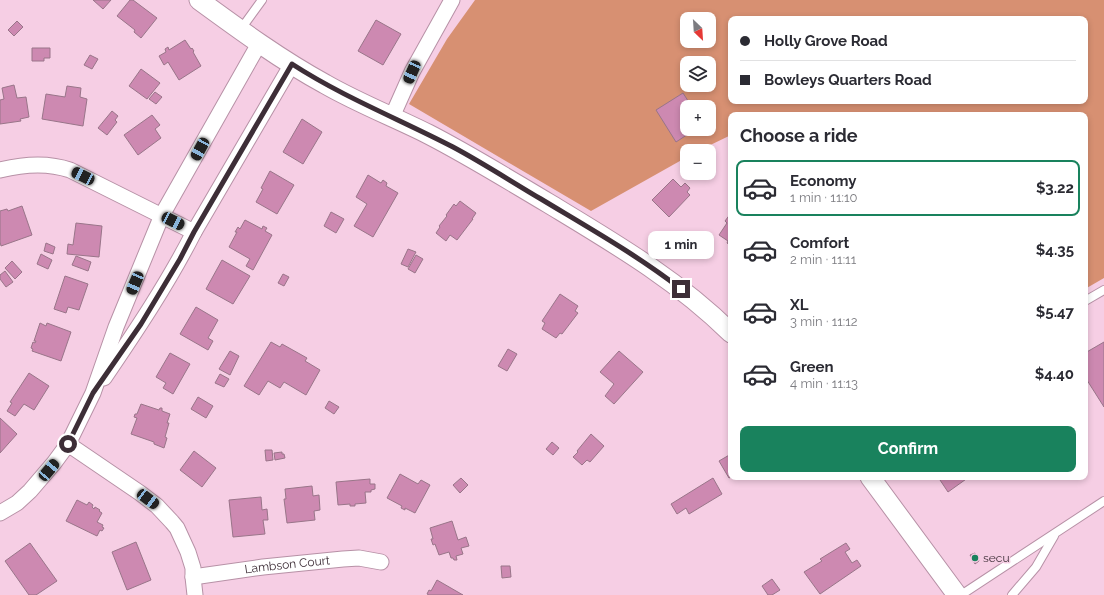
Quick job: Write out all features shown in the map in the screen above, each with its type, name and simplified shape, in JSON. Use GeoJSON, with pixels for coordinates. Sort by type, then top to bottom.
{"type":"FeatureCollection","features":[{"type":"Feature","properties":{"kind":"street"},"geometry":{"type":"LineString","coordinates":[[199,0],[292,64],[338,92],[458,149],[616,244],[662,274],[714,316],[728,330]]}},
{"type":"Feature","properties":{"kind":"street"},"geometry":{"type":"LineString","coordinates":[[392,118],[412,72],[452,0]]}},
{"type":"Feature","properties":{"kind":"street"},"geometry":{"type":"LineString","coordinates":[[0,513],[17,503],[30,491],[68,444],[93,393],[116,328],[162,215],[260,42]]}},
{"type":"Feature","properties":{"kind":"street"},"geometry":{"type":"LineString","coordinates":[[93,393],[141,324],[292,64]]}},
{"type":"Feature","properties":{"kind":"street"},"geometry":{"type":"LineString","coordinates":[[0,170],[29,165],[51,165],[61,167],[70,170],[194,232]]}},
{"type":"Feature","properties":{"kind":"street"},"geometry":{"type":"LineString","coordinates":[[68,444],[140,493],[164,513],[177,528],[193,568],[192,577],[195,595]]}},
{"type":"Feature","properties":{"kind":"street"},"geometry":{"type":"LineString","coordinates":[[872,480],[957,595]]}},
{"type":"Feature","properties":{"kind":"street","name":"Lambson Court"},"geometry":{"type":"LineString","coordinates":[[192,577],[263,567],[343,559],[359,558],[381,562]]}},
{"type":"Feature","properties":{"kind":"lane"},"geometry":{"type":"LineString","coordinates":[[241,29],[262,0]]}},
{"type":"Feature","properties":{"kind":"lane"},"geometry":{"type":"LineString","coordinates":[[1088,299],[1104,290]]}},
{"type":"Feature","properties":{"kind":"lane"},"geometry":{"type":"LineString","coordinates":[[961,595],[1104,501]]}},
{"type":"Feature","properties":{"kind":"lane"},"geometry":{"type":"LineString","coordinates":[[1012,595],[1036,567],[1056,533]]}},
{"type":"Feature","properties":{"kind":"shaded area"},"geometry":{"type":"Polygon","coordinates":[[[475,0],[1104,0],[1104,278],[1088,287],[1088,112],[728,112],[728,136],[712,144],[680,144],[680,161],[591,211],[409,104],[447,39],[475,0]]]}},
{"type":"Feature","properties":{"kind":"building"},"geometry":{"type":"Polygon","coordinates":[[[93,0],[111,0],[103,9],[93,0]]]}},
{"type":"Feature","properties":{"kind":"building"},"geometry":{"type":"Polygon","coordinates":[[[130,0],[133,0],[157,18],[141,38],[134,32],[135,30],[117,16],[130,0]]]}},
{"type":"Feature","properties":{"kind":"building"},"geometry":{"type":"Polygon","coordinates":[[[376,20],[401,34],[383,65],[358,51],[376,20]]]}},
{"type":"Feature","properties":{"kind":"building"},"geometry":{"type":"Polygon","coordinates":[[[17,21],[23,27],[14,36],[8,30],[17,21]]]}},
{"type":"Feature","properties":{"kind":"building"},"geometry":{"type":"Polygon","coordinates":[[[185,40],[194,51],[193,52],[201,66],[179,80],[168,62],[164,65],[159,56],[166,52],[165,49],[168,47],[169,50],[185,40]]]}},
{"type":"Feature","properties":{"kind":"building"},"geometry":{"type":"Polygon","coordinates":[[[32,48],[50,48],[50,58],[44,58],[44,61],[32,61],[32,48]]]}},
{"type":"Feature","properties":{"kind":"building"},"geometry":{"type":"Polygon","coordinates":[[[90,55],[98,59],[92,69],[84,65],[90,55]]]}},
{"type":"Feature","properties":{"kind":"building"},"geometry":{"type":"Polygon","coordinates":[[[141,69],[160,83],[147,99],[129,86],[141,69]]]}},
{"type":"Feature","properties":{"kind":"building"},"geometry":{"type":"Polygon","coordinates":[[[14,85],[17,98],[26,97],[29,117],[20,119],[21,121],[0,124],[0,100],[4,99],[2,88],[14,85]]]}},
{"type":"Feature","properties":{"kind":"building"},"geometry":{"type":"Polygon","coordinates":[[[67,86],[81,88],[80,97],[87,99],[83,126],[42,119],[46,94],[65,97],[67,86]]]}},
{"type":"Feature","properties":{"kind":"building"},"geometry":{"type":"Polygon","coordinates":[[[155,92],[162,97],[156,104],[149,99],[155,92]]]}},
{"type":"Feature","properties":{"kind":"building"},"geometry":{"type":"Polygon","coordinates":[[[683,93],[688,100],[680,100],[680,136],[685,136],[676,142],[656,110],[683,93]]]}},
{"type":"Feature","properties":{"kind":"building"},"geometry":{"type":"Polygon","coordinates":[[[112,111],[118,116],[115,120],[117,122],[107,135],[98,128],[112,111]]]}},
{"type":"Feature","properties":{"kind":"building"},"geometry":{"type":"Polygon","coordinates":[[[152,115],[160,125],[155,129],[161,138],[138,155],[124,135],[152,115]]]}},
{"type":"Feature","properties":{"kind":"building"},"geometry":{"type":"Polygon","coordinates":[[[302,119],[322,132],[303,164],[283,152],[302,119]]]}},
{"type":"Feature","properties":{"kind":"building"},"geometry":{"type":"Polygon","coordinates":[[[270,171],[294,185],[277,214],[256,202],[263,189],[261,188],[270,171]]]}},
{"type":"Feature","properties":{"kind":"building"},"geometry":{"type":"Polygon","coordinates":[[[368,175],[381,183],[383,180],[387,183],[386,186],[398,193],[373,237],[354,226],[367,204],[356,197],[368,175]]]}},
{"type":"Feature","properties":{"kind":"building"},"geometry":{"type":"Polygon","coordinates":[[[673,179],[681,187],[685,183],[690,188],[687,192],[690,195],[669,217],[652,200],[673,179]]]}},
{"type":"Feature","properties":{"kind":"building"},"geometry":{"type":"Polygon","coordinates":[[[460,201],[476,213],[457,240],[450,235],[446,241],[436,233],[454,204],[456,206],[460,201]]]}},
{"type":"Feature","properties":{"kind":"building"},"geometry":{"type":"Polygon","coordinates":[[[22,206],[32,235],[1,246],[0,211],[7,209],[8,211],[22,206]]]}},
{"type":"Feature","properties":{"kind":"building"},"geometry":{"type":"Polygon","coordinates":[[[331,212],[344,219],[336,233],[324,226],[331,212]]]}},
{"type":"Feature","properties":{"kind":"building"},"geometry":{"type":"Polygon","coordinates":[[[728,217],[728,241],[719,235],[727,223],[725,221],[728,217]]]}},
{"type":"Feature","properties":{"kind":"building"},"geometry":{"type":"Polygon","coordinates":[[[245,220],[262,229],[263,226],[267,228],[265,231],[272,235],[253,270],[246,266],[250,259],[229,247],[237,232],[235,232],[238,227],[240,229],[245,220]]]}},
{"type":"Feature","properties":{"kind":"building"},"geometry":{"type":"Polygon","coordinates":[[[76,223],[102,226],[99,257],[67,254],[68,244],[73,245],[76,223]]]}},
{"type":"Feature","properties":{"kind":"building"},"geometry":{"type":"Polygon","coordinates":[[[46,243],[55,247],[53,254],[44,251],[46,243]]]}},
{"type":"Feature","properties":{"kind":"building"},"geometry":{"type":"Polygon","coordinates":[[[408,249],[416,252],[408,267],[401,264],[408,249]]]}},
{"type":"Feature","properties":{"kind":"building"},"geometry":{"type":"Polygon","coordinates":[[[41,254],[52,260],[48,269],[37,264],[41,254]]]}},
{"type":"Feature","properties":{"kind":"building"},"geometry":{"type":"Polygon","coordinates":[[[416,255],[423,259],[415,273],[408,269],[416,255]]]}},
{"type":"Feature","properties":{"kind":"building"},"geometry":{"type":"Polygon","coordinates":[[[76,256],[91,262],[88,271],[72,265],[76,256]]]}},
{"type":"Feature","properties":{"kind":"building"},"geometry":{"type":"Polygon","coordinates":[[[222,260],[250,276],[233,304],[206,289],[222,260]]]}},
{"type":"Feature","properties":{"kind":"building"},"geometry":{"type":"Polygon","coordinates":[[[12,261],[22,272],[15,279],[5,268],[12,261]]]}},
{"type":"Feature","properties":{"kind":"building"},"geometry":{"type":"Polygon","coordinates":[[[5,271],[13,282],[6,287],[0,279],[0,275],[5,271]]]}},
{"type":"Feature","properties":{"kind":"building"},"geometry":{"type":"Polygon","coordinates":[[[283,274],[289,277],[284,286],[278,283],[283,274]]]}},
{"type":"Feature","properties":{"kind":"building"},"geometry":{"type":"Polygon","coordinates":[[[65,276],[88,284],[79,310],[68,307],[66,313],[54,309],[65,276]]]}},
{"type":"Feature","properties":{"kind":"building"},"geometry":{"type":"Polygon","coordinates":[[[560,294],[578,306],[575,311],[578,313],[562,334],[560,333],[556,338],[542,329],[545,323],[542,321],[560,294]]]}},
{"type":"Feature","properties":{"kind":"building"},"geometry":{"type":"Polygon","coordinates":[[[196,307],[218,320],[208,338],[213,341],[208,350],[180,334],[196,307]]]}},
{"type":"Feature","properties":{"kind":"building"},"geometry":{"type":"Polygon","coordinates":[[[40,323],[46,326],[47,323],[71,332],[61,361],[32,351],[33,349],[31,348],[33,342],[35,343],[36,341],[34,341],[40,323]]]}},
{"type":"Feature","properties":{"kind":"building"},"geometry":{"type":"Polygon","coordinates":[[[271,342],[280,347],[282,344],[307,358],[305,361],[320,370],[306,395],[284,382],[280,388],[268,381],[259,395],[244,386],[271,342]]]}},
{"type":"Feature","properties":{"kind":"building"},"geometry":{"type":"Polygon","coordinates":[[[1104,342],[1104,407],[1088,382],[1088,351],[1104,342]]]}},
{"type":"Feature","properties":{"kind":"building"},"geometry":{"type":"Polygon","coordinates":[[[508,349],[517,354],[507,371],[498,366],[508,349]]]}},
{"type":"Feature","properties":{"kind":"building"},"geometry":{"type":"Polygon","coordinates":[[[230,351],[239,356],[230,375],[219,369],[230,351]]]}},
{"type":"Feature","properties":{"kind":"building"},"geometry":{"type":"Polygon","coordinates":[[[619,351],[643,372],[614,404],[605,396],[614,384],[600,372],[619,351]]]}},
{"type":"Feature","properties":{"kind":"building"},"geometry":{"type":"Polygon","coordinates":[[[170,353],[190,364],[173,394],[163,388],[166,383],[156,377],[170,353]]]}},
{"type":"Feature","properties":{"kind":"building"},"geometry":{"type":"Polygon","coordinates":[[[29,373],[49,386],[34,410],[24,404],[15,416],[7,411],[12,403],[10,402],[29,373]]]}},
{"type":"Feature","properties":{"kind":"building"},"geometry":{"type":"Polygon","coordinates":[[[220,374],[229,379],[224,387],[215,383],[220,374]]]}},
{"type":"Feature","properties":{"kind":"building"},"geometry":{"type":"Polygon","coordinates":[[[198,397],[213,406],[206,418],[191,409],[198,397]]]}},
{"type":"Feature","properties":{"kind":"building"},"geometry":{"type":"Polygon","coordinates":[[[329,401],[339,407],[334,414],[325,408],[329,401]]]}},
{"type":"Feature","properties":{"kind":"building"},"geometry":{"type":"Polygon","coordinates":[[[141,404],[159,410],[162,408],[162,411],[170,414],[167,423],[169,423],[164,448],[154,444],[154,442],[131,434],[137,418],[134,417],[135,414],[137,414],[141,404]]]}},
{"type":"Feature","properties":{"kind":"building"},"geometry":{"type":"Polygon","coordinates":[[[0,418],[17,434],[0,453],[0,418]]]}},
{"type":"Feature","properties":{"kind":"building"},"geometry":{"type":"Polygon","coordinates":[[[591,434],[604,446],[590,462],[587,460],[582,465],[573,457],[591,434]]]}},
{"type":"Feature","properties":{"kind":"building"},"geometry":{"type":"Polygon","coordinates":[[[552,442],[559,448],[553,455],[546,449],[552,442]]]}},
{"type":"Feature","properties":{"kind":"building"},"geometry":{"type":"Polygon","coordinates":[[[265,450],[272,450],[273,460],[266,461],[265,450]]]}},
{"type":"Feature","properties":{"kind":"building"},"geometry":{"type":"Polygon","coordinates":[[[194,451],[216,468],[202,487],[180,470],[194,451]]]}},
{"type":"Feature","properties":{"kind":"building"},"geometry":{"type":"Polygon","coordinates":[[[282,452],[285,458],[275,460],[274,453],[282,452]]]}},
{"type":"Feature","properties":{"kind":"building"},"geometry":{"type":"Polygon","coordinates":[[[728,456],[728,476],[719,461],[728,456]]]}},
{"type":"Feature","properties":{"kind":"building"},"geometry":{"type":"Polygon","coordinates":[[[400,474],[418,484],[421,480],[430,485],[415,513],[405,508],[405,510],[401,508],[402,506],[387,498],[400,474]]]}},
{"type":"Feature","properties":{"kind":"building"},"geometry":{"type":"Polygon","coordinates":[[[461,478],[468,485],[460,493],[453,485],[461,478]]]}},
{"type":"Feature","properties":{"kind":"building"},"geometry":{"type":"Polygon","coordinates":[[[713,478],[722,494],[689,514],[686,508],[677,514],[671,504],[713,478]]]}},
{"type":"Feature","properties":{"kind":"building"},"geometry":{"type":"Polygon","coordinates":[[[370,479],[370,484],[375,484],[375,489],[371,490],[371,492],[365,492],[366,503],[355,504],[355,506],[350,506],[350,504],[338,505],[336,482],[370,479]]]}},
{"type":"Feature","properties":{"kind":"building"},"geometry":{"type":"Polygon","coordinates":[[[940,480],[965,480],[948,492],[940,480]]]}},
{"type":"Feature","properties":{"kind":"building"},"geometry":{"type":"Polygon","coordinates":[[[312,486],[313,496],[319,495],[320,510],[314,511],[315,520],[287,523],[284,499],[286,499],[285,489],[312,486]]]}},
{"type":"Feature","properties":{"kind":"building"},"geometry":{"type":"Polygon","coordinates":[[[261,497],[262,510],[267,509],[268,520],[263,520],[265,534],[233,537],[229,500],[261,497]]]}},
{"type":"Feature","properties":{"kind":"building"},"geometry":{"type":"Polygon","coordinates":[[[77,500],[87,505],[89,502],[93,505],[92,507],[94,509],[95,507],[102,513],[97,522],[103,525],[102,527],[104,528],[102,531],[100,530],[97,536],[66,521],[77,500]]]}},
{"type":"Feature","properties":{"kind":"building"},"geometry":{"type":"Polygon","coordinates":[[[452,521],[458,540],[466,537],[469,546],[461,548],[463,554],[456,556],[457,560],[451,558],[449,552],[439,555],[435,544],[433,545],[431,539],[433,539],[430,528],[452,521]]]}},
{"type":"Feature","properties":{"kind":"building"},"geometry":{"type":"Polygon","coordinates":[[[136,542],[151,580],[127,590],[112,552],[136,542]]]}},
{"type":"Feature","properties":{"kind":"building"},"geometry":{"type":"Polygon","coordinates":[[[30,543],[57,581],[36,595],[29,595],[5,561],[30,543]]]}},
{"type":"Feature","properties":{"kind":"building"},"geometry":{"type":"Polygon","coordinates":[[[846,543],[850,549],[845,552],[852,563],[857,560],[861,566],[820,594],[804,572],[822,561],[820,559],[846,543]]]}},
{"type":"Feature","properties":{"kind":"building","name":"secu"},"geometry":{"type":"Polygon","coordinates":[[[975,553],[979,561],[975,564],[970,555],[975,553]]]}},
{"type":"Feature","properties":{"kind":"building"},"geometry":{"type":"Polygon","coordinates":[[[501,566],[510,566],[511,577],[502,578],[501,566]]]}},
{"type":"Feature","properties":{"kind":"building"},"geometry":{"type":"Polygon","coordinates":[[[772,579],[780,590],[772,595],[768,595],[762,586],[772,579]]]}},
{"type":"Feature","properties":{"kind":"building"},"geometry":{"type":"Polygon","coordinates":[[[437,580],[463,595],[427,594],[429,590],[431,591],[437,580]]]}},
{"type":"Feature","properties":{"kind":"place","name":"secu"},"geometry":{"type":"Point","coordinates":[975,558]}},
{"type":"Feature","properties":{"kind":"route"},"geometry":{"type":"LineString","coordinates":[[68,444],[93,393],[149,311],[292,64],[325,85],[458,149],[616,244],[662,274],[681,289]]}}]}
